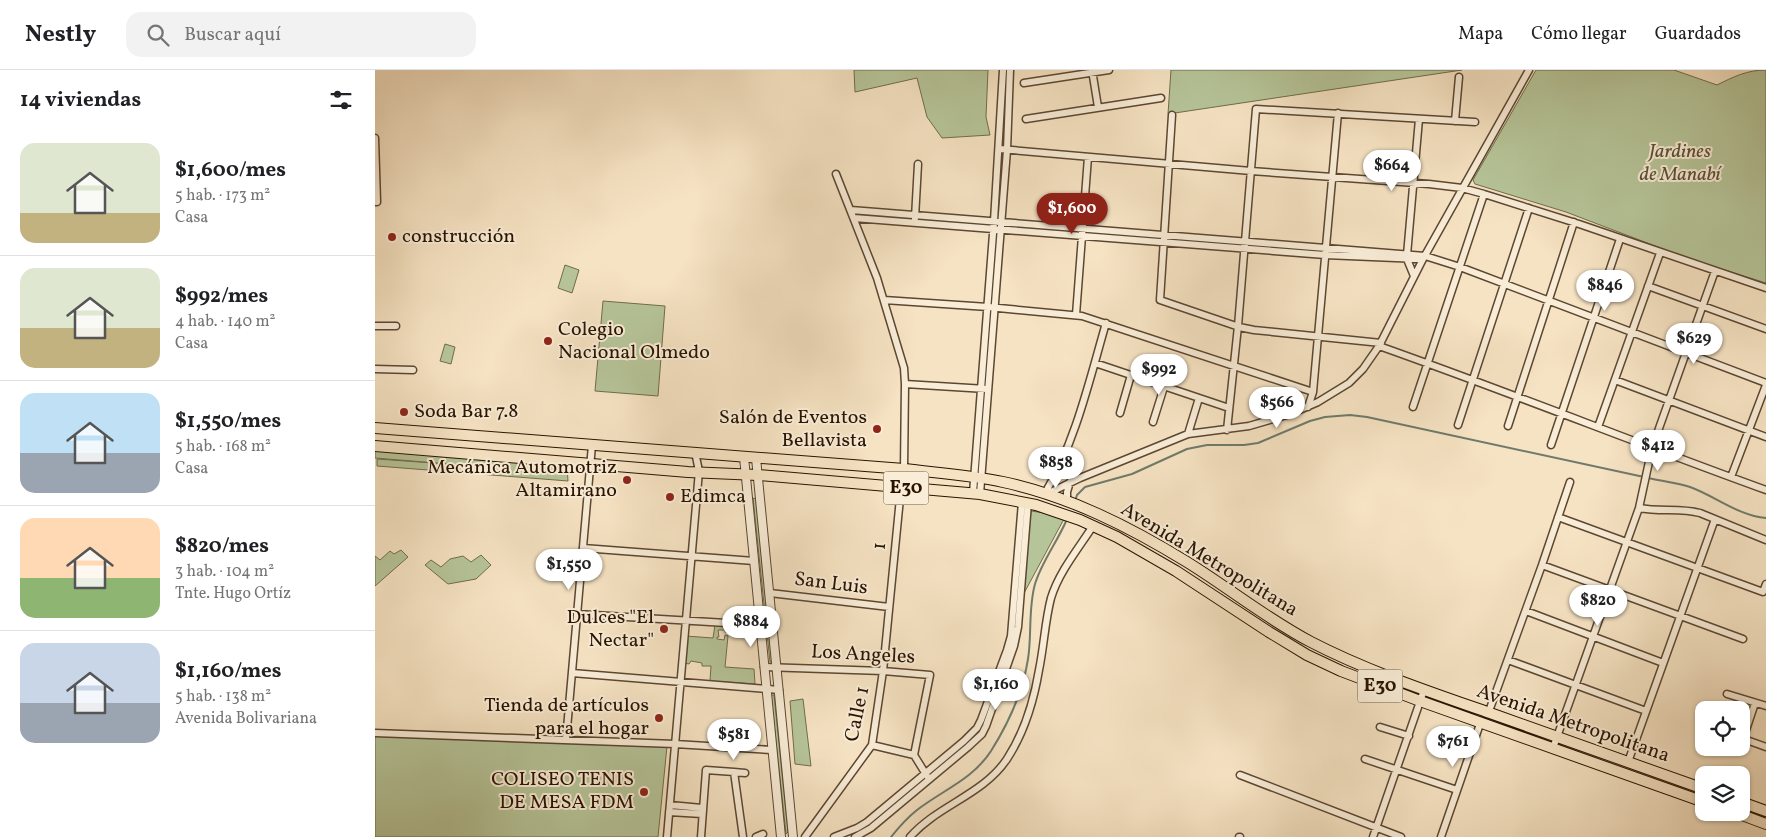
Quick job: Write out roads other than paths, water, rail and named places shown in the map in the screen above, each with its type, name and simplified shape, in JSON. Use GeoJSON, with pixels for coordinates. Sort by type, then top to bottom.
{"type":"FeatureCollection","features":[{"type":"Feature","properties":{"kind":"highway","name":"Avenida Metropolitana"},"geometry":{"type":"LineString","coordinates":[[375,428],[904,469],[979,478],[1046,494],[1085,508],[1164,548],[1269,618],[1312,642],[1424,690],[1695,786]]}},
{"type":"Feature","properties":{"kind":"highway","name":"E30"},"geometry":{"type":"LineString","coordinates":[[375,446],[688,472],[758,475],[977,494],[1025,502],[1080,520],[1117,537],[1175,571],[1307,655],[1420,701],[1695,799]]}},
{"type":"Feature","properties":{"kind":"highway"},"geometry":{"type":"LineString","coordinates":[[1244,615],[1251,605]]}},
{"type":"Feature","properties":{"kind":"highway"},"geometry":{"type":"LineString","coordinates":[[1750,805],[1766,811]]}},
{"type":"Feature","properties":{"kind":"highway"},"geometry":{"type":"LineString","coordinates":[[1750,818],[1766,824]]}},
{"type":"Feature","properties":{"kind":"street"},"geometry":{"type":"LineString","coordinates":[[977,494],[995,308],[998,224],[1009,70]]}},
{"type":"Feature","properties":{"kind":"street"},"geometry":{"type":"LineString","coordinates":[[1024,83],[1092,71],[1109,70]]}},
{"type":"Feature","properties":{"kind":"street"},"geometry":{"type":"LineString","coordinates":[[1046,494],[1070,482],[1188,434],[1227,430],[1264,422],[1308,406],[1330,396],[1349,383],[1363,369],[1380,344],[1414,276],[1529,70]]}},
{"type":"Feature","properties":{"kind":"street"},"geometry":{"type":"LineString","coordinates":[[1092,71],[1098,107]]}},
{"type":"Feature","properties":{"kind":"street"},"geometry":{"type":"LineString","coordinates":[[1455,121],[1459,77]]}},
{"type":"Feature","properties":{"kind":"street"},"geometry":{"type":"LineString","coordinates":[[1026,119],[1161,98]]}},
{"type":"Feature","properties":{"kind":"street"},"geometry":{"type":"LineString","coordinates":[[1227,430],[1238,326],[1256,109],[1475,122]]}},
{"type":"Feature","properties":{"kind":"street"},"geometry":{"type":"LineString","coordinates":[[1308,406],[1313,392],[1338,114]]}},
{"type":"Feature","properties":{"kind":"street"},"geometry":{"type":"LineString","coordinates":[[1173,115],[1160,300],[1254,330],[1380,344],[1598,427],[1652,451],[1766,490]]}},
{"type":"Feature","properties":{"kind":"street"},"geometry":{"type":"LineString","coordinates":[[1414,276],[1407,257],[1419,119]]}},
{"type":"Feature","properties":{"kind":"street"},"geometry":{"type":"LineString","coordinates":[[375,138],[376,202]]}},
{"type":"Feature","properties":{"kind":"street"},"geometry":{"type":"LineString","coordinates":[[1003,150],[1462,188],[1574,222],[1766,288]]}},
{"type":"Feature","properties":{"kind":"street"},"geometry":{"type":"LineString","coordinates":[[1076,316],[1088,157]]}},
{"type":"Feature","properties":{"kind":"street"},"geometry":{"type":"LineString","coordinates":[[915,219],[918,164]]}},
{"type":"Feature","properties":{"kind":"street"},"geometry":{"type":"LineString","coordinates":[[836,174],[884,300],[904,368],[904,469]]}},
{"type":"Feature","properties":{"kind":"street"},"geometry":{"type":"LineString","coordinates":[[1413,407],[1484,194]]}},
{"type":"Feature","properties":{"kind":"street"},"geometry":{"type":"LineString","coordinates":[[1458,425],[1529,208]]}},
{"type":"Feature","properties":{"kind":"street"},"geometry":{"type":"LineString","coordinates":[[851,210],[915,219]]}},
{"type":"Feature","properties":{"kind":"street"},"geometry":{"type":"LineString","coordinates":[[854,218],[915,219],[998,224],[1245,246],[1437,259],[1766,384],[1731,478]]}},
{"type":"Feature","properties":{"kind":"street"},"geometry":{"type":"LineString","coordinates":[[1508,426],[1574,222]]}},
{"type":"Feature","properties":{"kind":"street"},"geometry":{"type":"LineString","coordinates":[[986,389],[988,307],[998,224]]}},
{"type":"Feature","properties":{"kind":"street"},"geometry":{"type":"LineString","coordinates":[[1551,445],[1620,239]]}},
{"type":"Feature","properties":{"kind":"street"},"geometry":{"type":"LineString","coordinates":[[1598,427],[1660,253]]}},
{"type":"Feature","properties":{"kind":"street"},"geometry":{"type":"LineString","coordinates":[[1553,748],[1628,542],[1645,486],[1652,451],[1715,271]]}},
{"type":"Feature","properties":{"kind":"street"},"geometry":{"type":"LineString","coordinates":[[1648,286],[1766,329]]}},
{"type":"Feature","properties":{"kind":"street"},"geometry":{"type":"LineString","coordinates":[[884,300],[988,307],[1076,316],[1106,323],[1313,392]]}},
{"type":"Feature","properties":{"kind":"street"},"geometry":{"type":"LineString","coordinates":[[1046,494],[1068,446],[1106,323]]}},
{"type":"Feature","properties":{"kind":"street"},"geometry":{"type":"LineString","coordinates":[[375,326],[396,326]]}},
{"type":"Feature","properties":{"kind":"street"},"geometry":{"type":"LineString","coordinates":[[1095,363],[1229,408]]}},
{"type":"Feature","properties":{"kind":"street"},"geometry":{"type":"LineString","coordinates":[[375,370],[413,370]]}},
{"type":"Feature","properties":{"kind":"street"},"geometry":{"type":"LineString","coordinates":[[1120,414],[1131,375]]}},
{"type":"Feature","properties":{"kind":"street"},"geometry":{"type":"LineString","coordinates":[[1615,380],[1766,437]]}},
{"type":"Feature","properties":{"kind":"street"},"geometry":{"type":"LineString","coordinates":[[905,384],[986,389]]}},
{"type":"Feature","properties":{"kind":"street"},"geometry":{"type":"LineString","coordinates":[[1153,422],[1164,386]]}},
{"type":"Feature","properties":{"kind":"street"},"geometry":{"type":"LineString","coordinates":[[1188,434],[1199,398]]}},
{"type":"Feature","properties":{"kind":"street"},"geometry":{"type":"LineString","coordinates":[[566,740],[593,445]]}},
{"type":"Feature","properties":{"kind":"street"},"geometry":{"type":"LineString","coordinates":[[667,837],[699,471],[695,452]]}},
{"type":"Feature","properties":{"kind":"street"},"geometry":{"type":"LineString","coordinates":[[744,457],[781,837]]}},
{"type":"Feature","properties":{"kind":"street"},"geometry":{"type":"LineString","coordinates":[[757,458],[793,837]]}},
{"type":"Feature","properties":{"kind":"street"},"geometry":{"type":"LineString","coordinates":[[1068,502],[1067,492],[1070,482]]}},
{"type":"Feature","properties":{"kind":"street"},"geometry":{"type":"LineString","coordinates":[[1441,837],[1480,722],[1490,713],[1570,482]]}},
{"type":"Feature","properties":{"kind":"street","name":"1"},"geometry":{"type":"LineString","coordinates":[[889,607],[901,488]]}},
{"type":"Feature","properties":{"kind":"street"},"geometry":{"type":"LineString","coordinates":[[855,837],[871,828],[928,777],[977,728],[1005,655],[1013,625],[1025,502]]}},
{"type":"Feature","properties":{"kind":"street"},"geometry":{"type":"LineString","coordinates":[[1639,508],[1657,511],[1688,510],[1766,540]]}},
{"type":"Feature","properties":{"kind":"street"},"geometry":{"type":"LineString","coordinates":[[1558,517],[1763,592],[1766,584]]}},
{"type":"Feature","properties":{"kind":"street"},"geometry":{"type":"LineString","coordinates":[[1628,762],[1715,519]]}},
{"type":"Feature","properties":{"kind":"street"},"geometry":{"type":"LineString","coordinates":[[910,837],[926,822],[985,784],[1011,752],[1023,728],[1034,695],[1052,596],[1062,573],[1093,526]]}},
{"type":"Feature","properties":{"kind":"street"},"geometry":{"type":"LineString","coordinates":[[583,548],[754,561]]}},
{"type":"Feature","properties":{"kind":"street"},"geometry":{"type":"LineString","coordinates":[[1542,565],[1743,639]]}},
{"type":"Feature","properties":{"kind":"street","name":"San Luis"},"geometry":{"type":"LineString","coordinates":[[769,593],[889,607]]}},
{"type":"Feature","properties":{"kind":"street","name":"Calle 1"},"geometry":{"type":"LineString","coordinates":[[805,837],[872,745],[883,671],[889,607]]}},
{"type":"Feature","properties":{"kind":"street"},"geometry":{"type":"LineString","coordinates":[[1526,612],[1663,663]]}},
{"type":"Feature","properties":{"kind":"street"},"geometry":{"type":"LineString","coordinates":[[577,614],[760,625]]}},
{"type":"Feature","properties":{"kind":"street"},"geometry":{"type":"LineString","coordinates":[[1509,660],[1646,710]]}},
{"type":"Feature","properties":{"kind":"street","name":"Los Angeles"},"geometry":{"type":"LineString","coordinates":[[765,667],[883,671],[930,676],[914,755]]}},
{"type":"Feature","properties":{"kind":"street"},"geometry":{"type":"LineString","coordinates":[[572,673],[779,690]]}},
{"type":"Feature","properties":{"kind":"street"},"geometry":{"type":"LineString","coordinates":[[1373,837],[1424,690]]}},
{"type":"Feature","properties":{"kind":"street"},"geometry":{"type":"LineString","coordinates":[[1727,694],[1766,706]]}},
{"type":"Feature","properties":{"kind":"street"},"geometry":{"type":"LineString","coordinates":[[1750,717],[1755,703]]}},
{"type":"Feature","properties":{"kind":"street"},"geometry":{"type":"LineString","coordinates":[[1380,727],[1409,736]]}},
{"type":"Feature","properties":{"kind":"street"},"geometry":{"type":"LineString","coordinates":[[375,733],[675,744],[773,750]]}},
{"type":"Feature","properties":{"kind":"street"},"geometry":{"type":"LineString","coordinates":[[1750,741],[1766,746]]}},
{"type":"Feature","properties":{"kind":"street"},"geometry":{"type":"LineString","coordinates":[[872,745],[914,755],[928,777]]}},
{"type":"Feature","properties":{"kind":"street"},"geometry":{"type":"LineString","coordinates":[[1365,759],[1457,790]]}},
{"type":"Feature","properties":{"kind":"street"},"geometry":{"type":"LineString","coordinates":[[701,837],[706,770],[745,773]]}},
{"type":"Feature","properties":{"kind":"street"},"geometry":{"type":"LineString","coordinates":[[734,772],[743,837]]}},
{"type":"Feature","properties":{"kind":"street"},"geometry":{"type":"LineString","coordinates":[[1240,775],[1401,837]]}},
{"type":"Feature","properties":{"kind":"street"},"geometry":{"type":"LineString","coordinates":[[834,837],[862,825],[928,777]]}},
{"type":"Feature","properties":{"kind":"street"},"geometry":{"type":"LineString","coordinates":[[669,808],[702,811]]}},
{"type":"Feature","properties":{"kind":"waterway"},"geometry":{"type":"LineString","coordinates":[[1075,501],[1077,495],[1085,487],[1132,474],[1187,449],[1207,445],[1258,443],[1310,421],[1325,417],[1350,415],[1367,417],[1644,477]]}},
{"type":"Feature","properties":{"kind":"waterway"},"geometry":{"type":"LineString","coordinates":[[1648,478],[1690,487],[1746,514],[1766,518]]}},
{"type":"Feature","properties":{"kind":"waterway"},"geometry":{"type":"LineString","coordinates":[[891,837],[917,810],[967,777],[984,761],[997,741],[1014,707],[1026,671],[1035,584],[1067,519]]}},
{"type":"Feature","properties":{"kind":"place","name":"construcción"},"geometry":{"type":"Point","coordinates":[392,237]}},
{"type":"Feature","properties":{"kind":"place","name":"Colegio Nacional Olmedo"},"geometry":{"type":"Point","coordinates":[548,341]}},
{"type":"Feature","properties":{"kind":"place","name":"Soda Bar 7.8"},"geometry":{"type":"Point","coordinates":[404,412]}},
{"type":"Feature","properties":{"kind":"place","name":"Salón de Eventos Bellavista"},"geometry":{"type":"Point","coordinates":[877,429]}},
{"type":"Feature","properties":{"kind":"place","name":"Mecánica Automotriz Altamirano"},"geometry":{"type":"Point","coordinates":[627,480]}},
{"type":"Feature","properties":{"kind":"place","name":"Edimca"},"geometry":{"type":"Point","coordinates":[670,497]}},
{"type":"Feature","properties":{"kind":"place","name":"Dulces \"El Nectar\""},"geometry":{"type":"Point","coordinates":[664,629]}},
{"type":"Feature","properties":{"kind":"place","name":"Tienda de artículos para el hogar"},"geometry":{"type":"Point","coordinates":[659,718]}},
{"type":"Feature","properties":{"kind":"place","name":"COLISEO TENIS DE MESA FDM"},"geometry":{"type":"Point","coordinates":[644,792]}},
{"type":"Feature","properties":{"kind":"park label","name":"Jardines de Manabí"},"geometry":{"type":"Point","coordinates":[1680,164]}}]}
